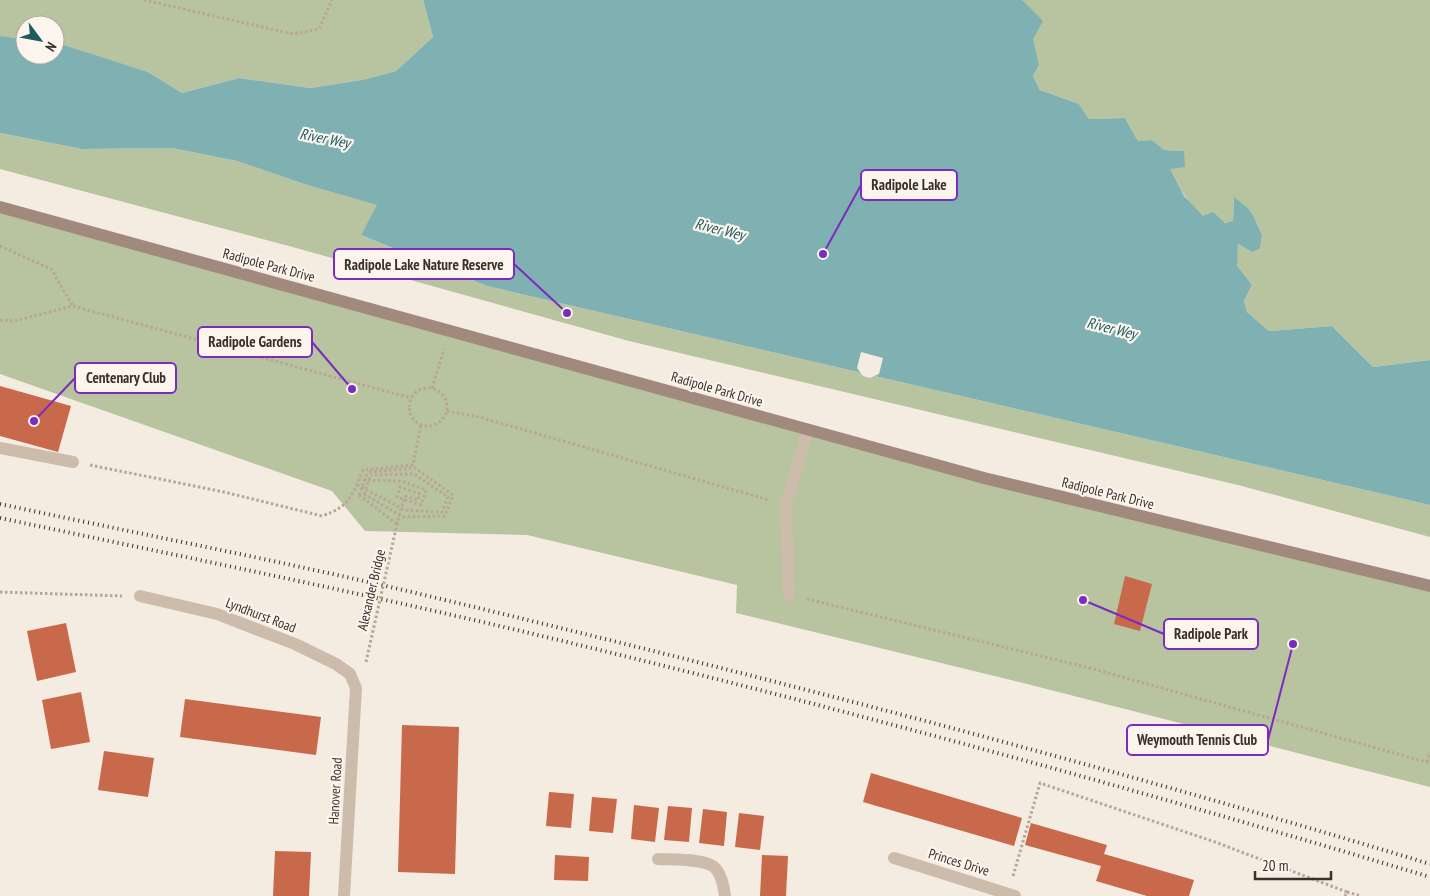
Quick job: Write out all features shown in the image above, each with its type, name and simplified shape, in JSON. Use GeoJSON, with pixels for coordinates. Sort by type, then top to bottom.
{"type":"FeatureCollection","features":[{"type":"Feature","properties":{"kind":"street","name":"Radipole Park Drive"},"geometry":{"type":"LineString","coordinates":[[0,207],[984,478],[1430,586]]}},
{"type":"Feature","properties":{"kind":"street"},"geometry":{"type":"LineString","coordinates":[[789,595],[786,504],[808,430]]}},
{"type":"Feature","properties":{"kind":"street"},"geometry":{"type":"LineString","coordinates":[[0,448],[73,462]]}},
{"type":"Feature","properties":{"kind":"street","name":"Lyndhurst Road"},"geometry":{"type":"LineString","coordinates":[[140,596],[217,614],[295,644],[336,664],[350,674],[356,688]]}},
{"type":"Feature","properties":{"kind":"street","name":"Hanover Road"},"geometry":{"type":"LineString","coordinates":[[344,896],[356,688]]}},
{"type":"Feature","properties":{"kind":"street","name":"Princes Drive"},"geometry":{"type":"LineString","coordinates":[[894,858],[1011,895]]}},
{"type":"Feature","properties":{"kind":"street"},"geometry":{"type":"LineString","coordinates":[[658,859],[705,862],[716,869],[724,886],[725,896]]}},
{"type":"Feature","properties":{"kind":"path"},"geometry":{"type":"LineString","coordinates":[[144,0],[293,34],[319,29],[332,0]]}},
{"type":"Feature","properties":{"kind":"path"},"geometry":{"type":"LineString","coordinates":[[0,246],[51,269],[73,306]]}},
{"type":"Feature","properties":{"kind":"path"},"geometry":{"type":"LineString","coordinates":[[0,320],[14,321],[73,306],[411,398]]}},
{"type":"Feature","properties":{"kind":"path"},"geometry":{"type":"LineString","coordinates":[[432,388],[449,330]]}},
{"type":"Feature","properties":{"kind":"path"},"geometry":{"type":"LineString","coordinates":[[432,388],[438,390],[446,399],[447,411],[440,422],[434,425],[422,425],[411,417],[409,404],[411,398],[420,389],[432,388]]}},
{"type":"Feature","properties":{"kind":"path"},"geometry":{"type":"LineString","coordinates":[[447,411],[480,417],[786,504]]}},
{"type":"Feature","properties":{"kind":"path"},"geometry":{"type":"LineString","coordinates":[[73,462],[224,492],[322,516],[337,511],[350,499],[363,470],[413,465],[422,425]]}},
{"type":"Feature","properties":{"kind":"path"},"geometry":{"type":"LineString","coordinates":[[357,482],[374,494],[405,510],[442,512],[448,497],[414,474],[371,475],[364,494],[403,517],[446,516],[453,495],[415,468],[368,472],[359,495],[397,524]]}},
{"type":"Feature","properties":{"kind":"path","name":"Alexander Bridge"},"geometry":{"type":"LineString","coordinates":[[357,482],[402,480],[426,490],[421,505],[405,500],[397,497],[400,487],[420,494],[418,500],[405,496],[403,505],[397,524],[366,662]]}},
{"type":"Feature","properties":{"kind":"path"},"geometry":{"type":"LineString","coordinates":[[0,592],[140,596]]}},
{"type":"Feature","properties":{"kind":"path"},"geometry":{"type":"LineString","coordinates":[[789,595],[1090,668],[1429,762],[1430,752]]}},
{"type":"Feature","properties":{"kind":"path"},"geometry":{"type":"LineString","coordinates":[[1011,895],[1040,783],[1215,842],[1346,894],[1361,896]]}},
{"type":"Feature","properties":{"kind":"green space"},"geometry":{"type":"Polygon","coordinates":[[[0,0],[423,0],[433,37],[396,71],[362,80],[310,88],[239,78],[182,93],[148,72],[65,47],[65,15],[15,15],[15,38],[0,36],[0,0]]]}},
{"type":"Feature","properties":{"kind":"green space"},"geometry":{"type":"Polygon","coordinates":[[[1022,0],[1430,0],[1430,360],[1373,367],[1332,326],[1269,331],[1247,312],[1244,301],[1252,285],[1236,266],[1238,244],[1252,252],[1260,249],[1262,235],[1248,208],[1234,198],[1233,221],[1221,223],[1202,215],[1186,198],[1169,168],[1184,151],[1164,150],[1152,140],[1138,141],[1125,118],[1089,119],[1079,104],[1040,90],[1033,76],[1039,65],[1022,0]]]}},
{"type":"Feature","properties":{"kind":"green space"},"geometry":{"type":"Polygon","coordinates":[[[0,133],[82,149],[172,148],[237,161],[307,185],[378,205],[361,235],[487,286],[1430,505],[1430,537],[1242,486],[629,341],[289,246],[0,169],[0,133]]]}},
{"type":"Feature","properties":{"kind":"green space"},"geometry":{"type":"Polygon","coordinates":[[[0,207],[778,422],[1430,586],[1430,787],[1027,684],[736,613],[737,585],[527,535],[365,531],[332,491],[0,374],[0,207]]]}},
{"type":"Feature","properties":{"kind":"water","name":"River Wey"},"geometry":{"type":"Polygon","coordinates":[[[423,0],[1022,0],[1043,21],[1033,39],[1039,65],[1033,76],[1040,90],[1079,104],[1089,119],[1125,118],[1138,141],[1152,140],[1164,150],[1184,151],[1185,167],[1170,169],[1184,196],[1203,216],[1213,212],[1225,223],[1233,221],[1234,197],[1248,208],[1262,235],[1260,249],[1252,252],[1238,244],[1237,266],[1252,285],[1244,301],[1247,312],[1269,331],[1332,326],[1373,367],[1430,360],[1430,505],[487,286],[361,235],[377,205],[307,185],[237,161],[172,148],[82,149],[0,133],[0,36],[15,38],[15,65],[65,65],[65,46],[148,72],[182,93],[239,78],[310,88],[362,80],[396,71],[433,37],[423,0]]]}},
{"type":"Feature","properties":{"kind":"pier"},"geometry":{"type":"Polygon","coordinates":[[[861,352],[883,358],[879,374],[870,378],[863,376],[857,368],[861,352]]]}},
{"type":"Feature","properties":{"kind":"building"},"geometry":{"type":"Polygon","coordinates":[[[0,386],[71,406],[58,452],[0,436],[0,386]]]}},
{"type":"Feature","properties":{"kind":"building"},"geometry":{"type":"Polygon","coordinates":[[[1125,576],[1152,584],[1140,631],[1114,624],[1125,576]]]}},
{"type":"Feature","properties":{"kind":"building"},"geometry":{"type":"Polygon","coordinates":[[[66,623],[76,672],[37,681],[27,631],[66,623]]]}},
{"type":"Feature","properties":{"kind":"building"},"geometry":{"type":"Polygon","coordinates":[[[81,692],[90,742],[51,749],[42,700],[81,692]]]}},
{"type":"Feature","properties":{"kind":"building"},"geometry":{"type":"Polygon","coordinates":[[[185,699],[321,717],[316,755],[180,737],[185,699]]]}},
{"type":"Feature","properties":{"kind":"building"},"geometry":{"type":"Polygon","coordinates":[[[402,725],[459,727],[455,874],[398,872],[402,725]]]}},
{"type":"Feature","properties":{"kind":"building"},"geometry":{"type":"Polygon","coordinates":[[[104,751],[154,758],[148,797],[98,790],[104,751]]]}},
{"type":"Feature","properties":{"kind":"building"},"geometry":{"type":"Polygon","coordinates":[[[871,773],[1022,818],[1014,846],[863,802],[871,773]]]}},
{"type":"Feature","properties":{"kind":"building"},"geometry":{"type":"Polygon","coordinates":[[[549,792],[574,794],[571,828],[546,826],[549,792]]]}},
{"type":"Feature","properties":{"kind":"building"},"geometry":{"type":"Polygon","coordinates":[[[592,797],[617,799],[613,833],[589,831],[592,797]]]}},
{"type":"Feature","properties":{"kind":"building"},"geometry":{"type":"Polygon","coordinates":[[[634,805],[659,808],[655,842],[631,839],[634,805]]]}},
{"type":"Feature","properties":{"kind":"building"},"geometry":{"type":"Polygon","coordinates":[[[668,806],[692,808],[689,842],[664,840],[668,806]]]}},
{"type":"Feature","properties":{"kind":"building"},"geometry":{"type":"Polygon","coordinates":[[[703,809],[727,812],[724,846],[699,843],[703,809]]]}},
{"type":"Feature","properties":{"kind":"building"},"geometry":{"type":"Polygon","coordinates":[[[739,813],[764,816],[760,850],[735,847],[739,813]]]}},
{"type":"Feature","properties":{"kind":"building"},"geometry":{"type":"Polygon","coordinates":[[[1031,823],[1107,845],[1104,854],[1194,880],[1189,896],[1147,896],[1096,881],[1101,866],[1025,845],[1031,823]]]}},
{"type":"Feature","properties":{"kind":"building"},"geometry":{"type":"Polygon","coordinates":[[[275,851],[311,852],[309,896],[273,896],[275,851]]]}},
{"type":"Feature","properties":{"kind":"building"},"geometry":{"type":"Polygon","coordinates":[[[555,855],[589,857],[588,881],[554,880],[555,855]]]}},
{"type":"Feature","properties":{"kind":"building"},"geometry":{"type":"Polygon","coordinates":[[[762,855],[788,856],[786,896],[760,896],[762,855]]]}},
{"type":"Feature","properties":{"kind":"railway"},"geometry":{"type":"LineString","coordinates":[[0,504],[368,582],[674,656],[927,721],[1179,791],[1430,864]]}},
{"type":"Feature","properties":{"kind":"railway"},"geometry":{"type":"LineString","coordinates":[[0,518],[413,606],[661,665],[992,752],[1430,877]]}},
{"type":"Feature","properties":{"kind":"place","name":"Radipole Lake"},"geometry":{"type":"Point","coordinates":[823,254]}},
{"type":"Feature","properties":{"kind":"place","name":"Radipole Lake Nature Reserve"},"geometry":{"type":"Point","coordinates":[567,313]}},
{"type":"Feature","properties":{"kind":"place","name":"Radipole Gardens"},"geometry":{"type":"Point","coordinates":[352,389]}},
{"type":"Feature","properties":{"kind":"place","name":"Centenary Club"},"geometry":{"type":"Point","coordinates":[34,421]}},
{"type":"Feature","properties":{"kind":"place","name":"Radipole Park"},"geometry":{"type":"Point","coordinates":[1083,600]}},
{"type":"Feature","properties":{"kind":"place","name":"Weymouth Tennis Club"},"geometry":{"type":"Point","coordinates":[1293,644]}}]}
